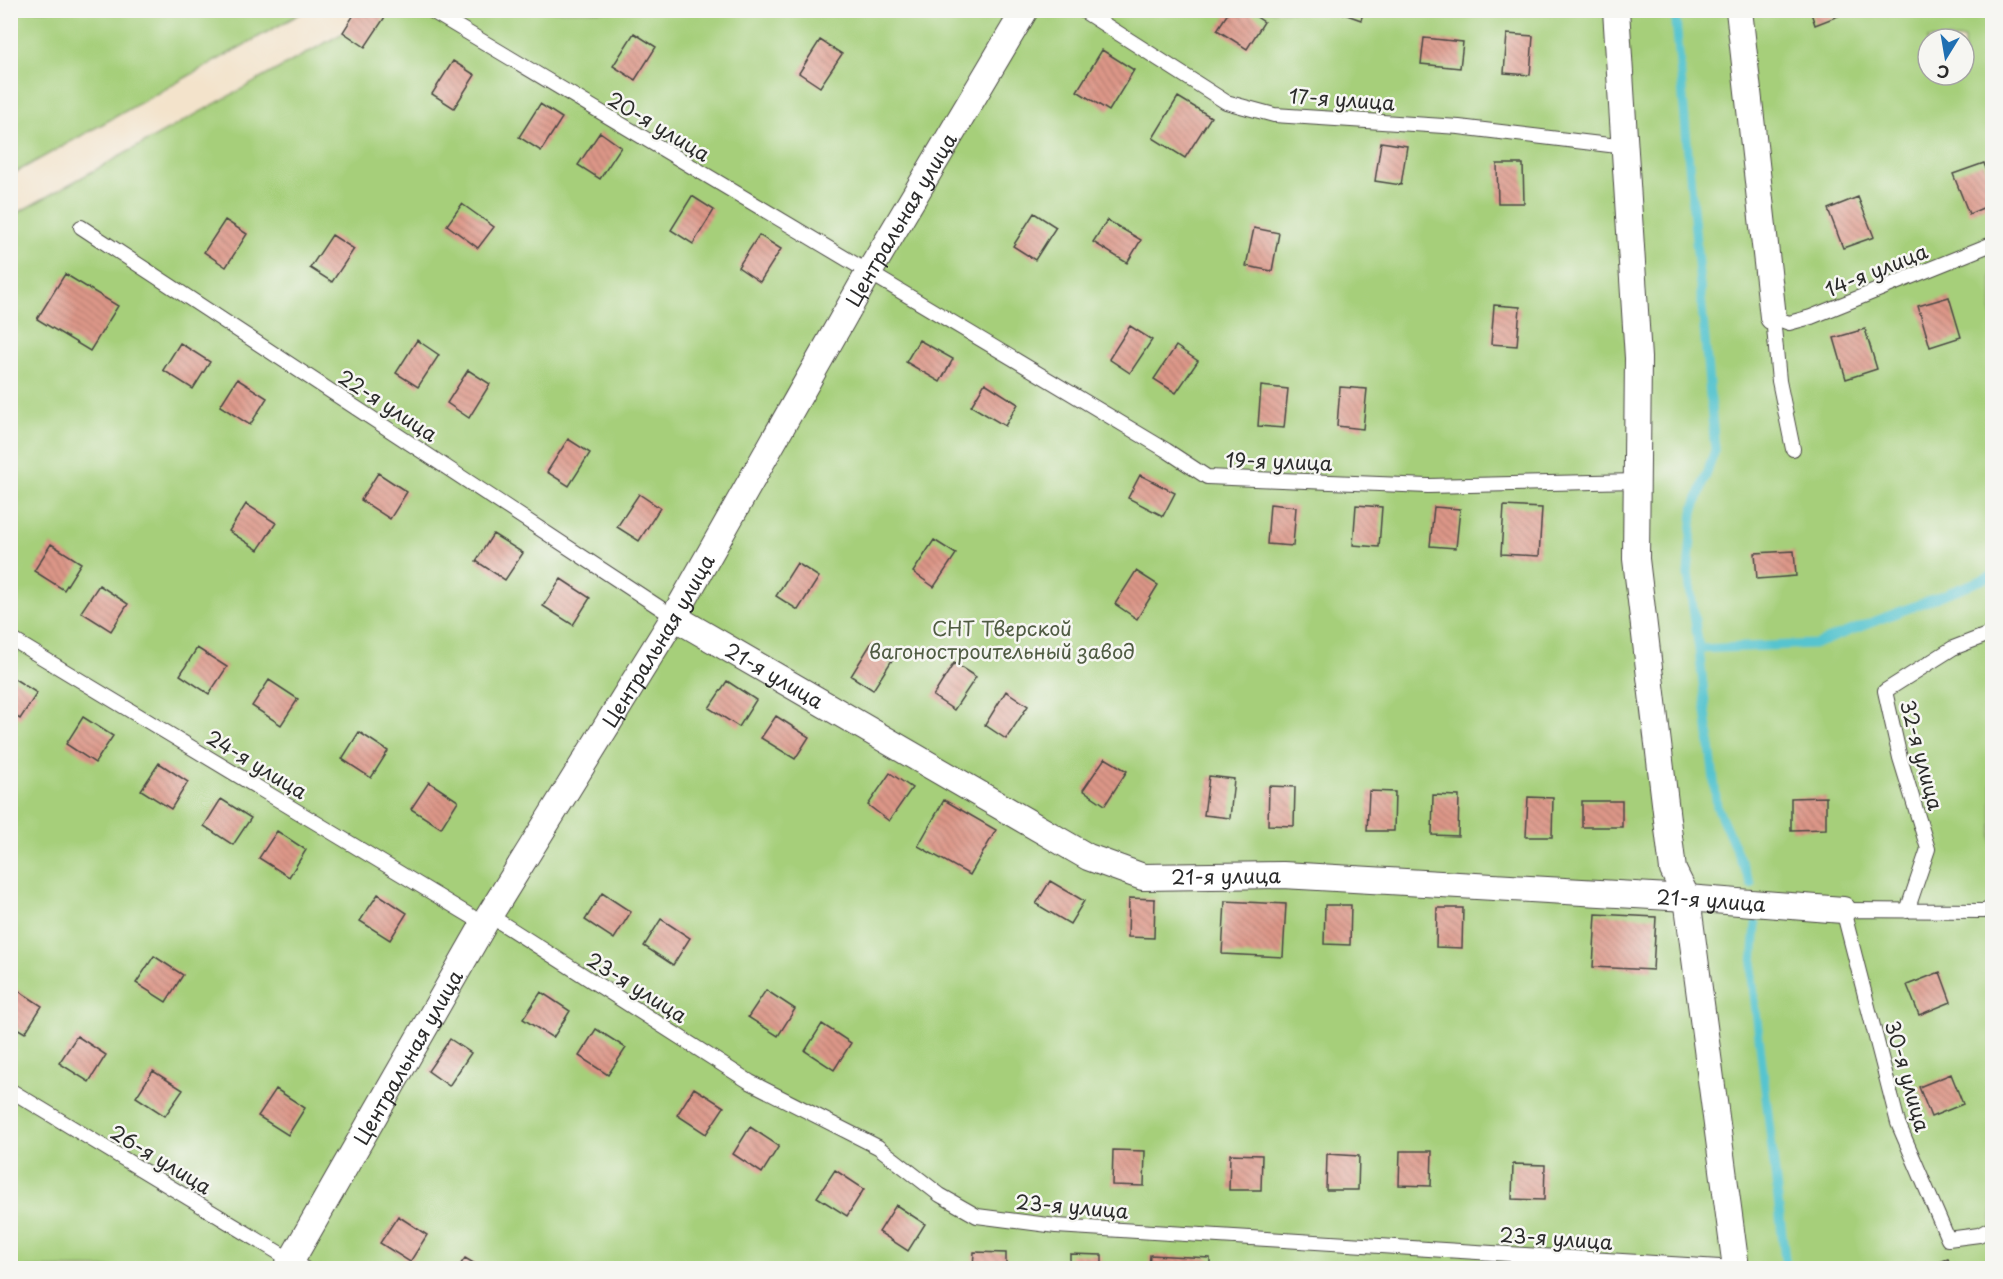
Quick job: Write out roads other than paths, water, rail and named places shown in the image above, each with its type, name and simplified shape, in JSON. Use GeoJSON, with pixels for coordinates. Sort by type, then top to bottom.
{"type":"FeatureCollection","features":[{"type":"Feature","properties":{"kind":"street","name":"Центральная улица"},"geometry":{"type":"LineString","coordinates":[[294,1266],[487,920],[674,616],[868,274],[1026,10]]}},
{"type":"Feature","properties":{"kind":"street"},"geometry":{"type":"LineString","coordinates":[[1616,10],[1638,357],[1636,559],[1673,870],[1687,898],[1736,1268]]}},
{"type":"Feature","properties":{"kind":"street"},"geometry":{"type":"LineString","coordinates":[[1739,10],[1773,317]]}},
{"type":"Feature","properties":{"kind":"street","name":"21-я улица"},"geometry":{"type":"LineString","coordinates":[[674,616],[1088,857],[1143,876],[1283,874],[1687,898],[1843,910]]}},
{"type":"Feature","properties":{"kind":"lane","name":"20-я улица"},"geometry":{"type":"LineString","coordinates":[[430,10],[868,274]]}},
{"type":"Feature","properties":{"kind":"lane","name":"17-я улица"},"geometry":{"type":"LineString","coordinates":[[1082,10],[1226,102],[1274,115],[1459,127],[1626,147]]}},
{"type":"Feature","properties":{"kind":"lane","name":"22-я улица"},"geometry":{"type":"LineString","coordinates":[[81,227],[674,616]]}},
{"type":"Feature","properties":{"kind":"lane","name":"14-я улица"},"geometry":{"type":"LineString","coordinates":[[1773,317],[1789,323],[1811,317],[1992,244]]}},
{"type":"Feature","properties":{"kind":"lane","name":"19-я улица"},"geometry":{"type":"LineString","coordinates":[[868,274],[1166,450],[1207,477],[1428,486],[1637,481]]}},
{"type":"Feature","properties":{"kind":"lane"},"geometry":{"type":"LineString","coordinates":[[1773,317],[1779,381],[1793,449]]}},
{"type":"Feature","properties":{"kind":"lane","name":"32-я улица"},"geometry":{"type":"LineString","coordinates":[[1907,911],[1928,849],[1900,758],[1885,691],[1953,648],[1992,633]]}},
{"type":"Feature","properties":{"kind":"lane","name":"24-я улица"},"geometry":{"type":"LineString","coordinates":[[10,638],[487,920]]}},
{"type":"Feature","properties":{"kind":"lane"},"geometry":{"type":"LineString","coordinates":[[1843,910],[1984,911],[1992,908]]}},
{"type":"Feature","properties":{"kind":"lane","name":"30-я улица"},"geometry":{"type":"LineString","coordinates":[[1843,910],[1898,1123],[1948,1239],[1979,1235],[1992,1228]]}},
{"type":"Feature","properties":{"kind":"lane","name":"23-я улица"},"geometry":{"type":"LineString","coordinates":[[487,920],[750,1082],[878,1147],[940,1195],[977,1216],[1056,1226],[1736,1268]]}},
{"type":"Feature","properties":{"kind":"lane","name":"26-я улица"},"geometry":{"type":"LineString","coordinates":[[10,1090],[294,1266]]}},
{"type":"Feature","properties":{"kind":"waterway"},"geometry":{"type":"LineString","coordinates":[[1675,10],[1715,450],[1693,512],[1688,574],[1717,807],[1751,884]]}},
{"type":"Feature","properties":{"kind":"waterway"},"geometry":{"type":"LineString","coordinates":[[1699,649],[1816,644],[1992,576]]}},
{"type":"Feature","properties":{"kind":"waterway"},"geometry":{"type":"LineString","coordinates":[[1756,924],[1752,977],[1786,1268]]}},
{"type":"Feature","properties":{"kind":"park label","name":"СНТ Тверской вагоностроительный завод"},"geometry":{"type":"Point","coordinates":[1002,640]}}]}
